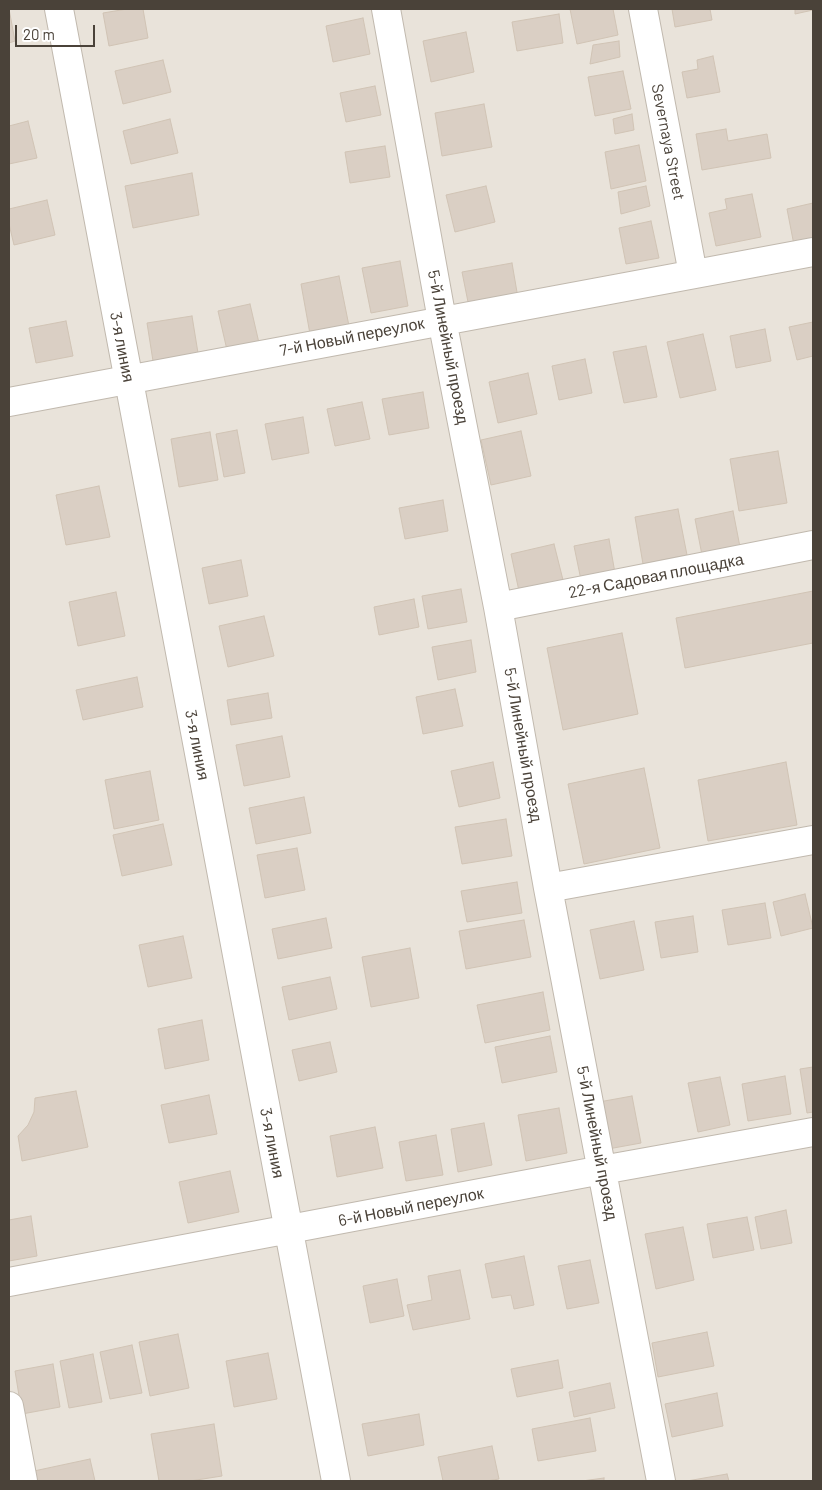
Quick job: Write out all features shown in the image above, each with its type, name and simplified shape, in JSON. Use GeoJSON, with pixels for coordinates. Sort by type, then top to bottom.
{"type":"FeatureCollection","features":[{"type":"Feature","properties":{"kind":"street","name":"3-я линия"},"geometry":{"type":"LineString","coordinates":[[59,9],[336,1481]]}},
{"type":"Feature","properties":{"kind":"street","name":"5-й Линейный проезд"},"geometry":{"type":"LineString","coordinates":[[386,9],[442,320],[498,607],[548,888],[661,1481]]}},
{"type":"Feature","properties":{"kind":"street","name":"Severnaya Street"},"geometry":{"type":"LineString","coordinates":[[643,9],[693,274]]}},
{"type":"Feature","properties":{"kind":"street","name":"7-й Новый переулок"},"geometry":{"type":"LineString","coordinates":[[9,402],[813,252]]}},
{"type":"Feature","properties":{"kind":"street","name":"22-я Садовая площадка"},"geometry":{"type":"LineString","coordinates":[[498,607],[813,545]]}},
{"type":"Feature","properties":{"kind":"street"},"geometry":{"type":"LineString","coordinates":[[548,888],[813,840]]}},
{"type":"Feature","properties":{"kind":"street","name":"6-й Новый переулок"},"geometry":{"type":"LineString","coordinates":[[9,1282],[813,1132]]}},
{"type":"Feature","properties":{"kind":"street"},"geometry":{"type":"LineString","coordinates":[[9,1406],[23,1481]]}},
{"type":"Feature","properties":{"kind":"shaded area"},"geometry":{"type":"Polygon","coordinates":[[[9,9],[813,9],[813,1481],[9,1481],[9,9]]]}},
{"type":"Feature","properties":{"kind":"building"},"geometry":{"type":"Polygon","coordinates":[[[9,9],[15,41],[9,43],[9,9]]]}},
{"type":"Feature","properties":{"kind":"building"},"geometry":{"type":"Polygon","coordinates":[[[127,9],[143,9],[148,38],[109,46],[103,13],[127,9]]]}},
{"type":"Feature","properties":{"kind":"building"},"geometry":{"type":"Polygon","coordinates":[[[570,9],[613,9],[618,35],[577,44],[570,9]]]}},
{"type":"Feature","properties":{"kind":"building"},"geometry":{"type":"Polygon","coordinates":[[[672,9],[710,9],[712,20],[675,27],[672,9]]]}},
{"type":"Feature","properties":{"kind":"building"},"geometry":{"type":"Polygon","coordinates":[[[795,9],[813,9],[813,10],[795,14],[795,9]]]}},
{"type":"Feature","properties":{"kind":"building"},"geometry":{"type":"Polygon","coordinates":[[[559,14],[563,43],[517,51],[512,22],[559,14]]]}},
{"type":"Feature","properties":{"kind":"building"},"geometry":{"type":"Polygon","coordinates":[[[363,18],[370,54],[333,62],[326,26],[363,18]]]}},
{"type":"Feature","properties":{"kind":"building"},"geometry":{"type":"Polygon","coordinates":[[[466,32],[474,72],[431,82],[423,41],[466,32]]]}},
{"type":"Feature","properties":{"kind":"building"},"geometry":{"type":"Polygon","coordinates":[[[619,41],[620,57],[590,64],[593,45],[619,41]]]}},
{"type":"Feature","properties":{"kind":"building"},"geometry":{"type":"Polygon","coordinates":[[[713,56],[720,92],[687,98],[682,72],[698,69],[697,60],[713,56]]]}},
{"type":"Feature","properties":{"kind":"building"},"geometry":{"type":"Polygon","coordinates":[[[163,60],[171,92],[123,104],[115,71],[163,60]]]}},
{"type":"Feature","properties":{"kind":"building"},"geometry":{"type":"Polygon","coordinates":[[[623,71],[631,109],[595,116],[588,77],[623,71]]]}},
{"type":"Feature","properties":{"kind":"building"},"geometry":{"type":"Polygon","coordinates":[[[375,86],[381,115],[346,122],[340,93],[375,86]]]}},
{"type":"Feature","properties":{"kind":"building"},"geometry":{"type":"Polygon","coordinates":[[[484,104],[492,147],[442,156],[435,113],[484,104]]]}},
{"type":"Feature","properties":{"kind":"building"},"geometry":{"type":"Polygon","coordinates":[[[632,114],[634,130],[615,134],[613,119],[632,114]]]}},
{"type":"Feature","properties":{"kind":"building"},"geometry":{"type":"Polygon","coordinates":[[[170,119],[178,153],[131,164],[123,131],[170,119]]]}},
{"type":"Feature","properties":{"kind":"building"},"geometry":{"type":"Polygon","coordinates":[[[28,121],[37,158],[9,164],[9,126],[28,121]]]}},
{"type":"Feature","properties":{"kind":"building"},"geometry":{"type":"Polygon","coordinates":[[[726,129],[728,141],[767,134],[771,158],[702,170],[696,134],[726,129]]]}},
{"type":"Feature","properties":{"kind":"building"},"geometry":{"type":"Polygon","coordinates":[[[639,145],[646,181],[611,189],[605,152],[639,145]]]}},
{"type":"Feature","properties":{"kind":"building"},"geometry":{"type":"Polygon","coordinates":[[[385,146],[390,177],[350,183],[345,152],[385,146]]]}},
{"type":"Feature","properties":{"kind":"building"},"geometry":{"type":"Polygon","coordinates":[[[192,173],[199,215],[133,228],[125,186],[192,173]]]}},
{"type":"Feature","properties":{"kind":"building"},"geometry":{"type":"Polygon","coordinates":[[[486,186],[495,222],[455,232],[446,195],[486,186]]]}},
{"type":"Feature","properties":{"kind":"building"},"geometry":{"type":"Polygon","coordinates":[[[646,186],[650,206],[621,214],[618,192],[646,186]]]}},
{"type":"Feature","properties":{"kind":"building"},"geometry":{"type":"Polygon","coordinates":[[[752,194],[761,237],[716,246],[709,213],[727,209],[725,199],[752,194]]]}},
{"type":"Feature","properties":{"kind":"building"},"geometry":{"type":"Polygon","coordinates":[[[47,200],[55,235],[14,245],[9,224],[9,209],[47,200]]]}},
{"type":"Feature","properties":{"kind":"building"},"geometry":{"type":"Polygon","coordinates":[[[813,203],[813,241],[794,245],[787,209],[813,203]]]}},
{"type":"Feature","properties":{"kind":"building"},"geometry":{"type":"Polygon","coordinates":[[[651,221],[659,258],[626,264],[619,228],[651,221]]]}},
{"type":"Feature","properties":{"kind":"building"},"geometry":{"type":"Polygon","coordinates":[[[400,261],[408,306],[371,313],[362,268],[400,261]]]}},
{"type":"Feature","properties":{"kind":"building"},"geometry":{"type":"Polygon","coordinates":[[[512,263],[518,298],[469,307],[462,272],[512,263]]]}},
{"type":"Feature","properties":{"kind":"building"},"geometry":{"type":"Polygon","coordinates":[[[339,276],[349,326],[310,334],[301,284],[339,276]]]}},
{"type":"Feature","properties":{"kind":"building"},"geometry":{"type":"Polygon","coordinates":[[[250,304],[259,343],[227,350],[218,311],[250,304]]]}},
{"type":"Feature","properties":{"kind":"building"},"geometry":{"type":"Polygon","coordinates":[[[192,316],[198,353],[153,361],[147,323],[192,316]]]}},
{"type":"Feature","properties":{"kind":"building"},"geometry":{"type":"Polygon","coordinates":[[[66,321],[73,356],[36,363],[29,328],[66,321]]]}},
{"type":"Feature","properties":{"kind":"building"},"geometry":{"type":"Polygon","coordinates":[[[813,322],[813,356],[797,360],[789,327],[813,322]]]}},
{"type":"Feature","properties":{"kind":"building"},"geometry":{"type":"Polygon","coordinates":[[[765,329],[771,361],[736,368],[730,336],[765,329]]]}},
{"type":"Feature","properties":{"kind":"building"},"geometry":{"type":"Polygon","coordinates":[[[703,334],[716,390],[680,398],[667,342],[703,334]]]}},
{"type":"Feature","properties":{"kind":"building"},"geometry":{"type":"Polygon","coordinates":[[[646,346],[657,397],[624,403],[613,352],[646,346]]]}},
{"type":"Feature","properties":{"kind":"building"},"geometry":{"type":"Polygon","coordinates":[[[585,359],[592,393],[559,400],[552,366],[585,359]]]}},
{"type":"Feature","properties":{"kind":"building"},"geometry":{"type":"Polygon","coordinates":[[[528,373],[537,414],[498,423],[489,382],[528,373]]]}},
{"type":"Feature","properties":{"kind":"building"},"geometry":{"type":"Polygon","coordinates":[[[423,392],[429,428],[389,435],[382,399],[423,392]]]}},
{"type":"Feature","properties":{"kind":"building"},"geometry":{"type":"Polygon","coordinates":[[[362,402],[370,439],[335,446],[327,409],[362,402]]]}},
{"type":"Feature","properties":{"kind":"building"},"geometry":{"type":"Polygon","coordinates":[[[303,417],[309,453],[272,460],[265,424],[303,417]]]}},
{"type":"Feature","properties":{"kind":"building"},"geometry":{"type":"Polygon","coordinates":[[[237,430],[245,473],[224,477],[216,434],[237,430]]]}},
{"type":"Feature","properties":{"kind":"building"},"geometry":{"type":"Polygon","coordinates":[[[521,431],[531,476],[491,485],[481,440],[521,431]]]}},
{"type":"Feature","properties":{"kind":"building"},"geometry":{"type":"Polygon","coordinates":[[[210,432],[218,480],[179,487],[171,439],[210,432]]]}},
{"type":"Feature","properties":{"kind":"building"},"geometry":{"type":"Polygon","coordinates":[[[778,451],[787,503],[739,511],[730,459],[778,451]]]}},
{"type":"Feature","properties":{"kind":"building"},"geometry":{"type":"Polygon","coordinates":[[[99,486],[110,537],[66,545],[56,495],[99,486]]]}},
{"type":"Feature","properties":{"kind":"building"},"geometry":{"type":"Polygon","coordinates":[[[443,500],[448,531],[405,539],[399,508],[443,500]]]}},
{"type":"Feature","properties":{"kind":"building"},"geometry":{"type":"Polygon","coordinates":[[[678,509],[687,555],[643,564],[635,517],[678,509]]]}},
{"type":"Feature","properties":{"kind":"building"},"geometry":{"type":"Polygon","coordinates":[[[733,511],[740,547],[702,555],[695,519],[733,511]]]}},
{"type":"Feature","properties":{"kind":"building"},"geometry":{"type":"Polygon","coordinates":[[[609,539],[615,573],[581,580],[574,546],[609,539]]]}},
{"type":"Feature","properties":{"kind":"building"},"geometry":{"type":"Polygon","coordinates":[[[554,544],[563,580],[519,591],[511,554],[554,544]]]}},
{"type":"Feature","properties":{"kind":"building"},"geometry":{"type":"Polygon","coordinates":[[[241,560],[248,596],[209,604],[202,568],[241,560]]]}},
{"type":"Feature","properties":{"kind":"building"},"geometry":{"type":"Polygon","coordinates":[[[461,589],[467,622],[428,629],[422,596],[461,589]]]}},
{"type":"Feature","properties":{"kind":"building"},"geometry":{"type":"Polygon","coordinates":[[[813,591],[813,643],[685,668],[676,618],[813,591]]]}},
{"type":"Feature","properties":{"kind":"building"},"geometry":{"type":"Polygon","coordinates":[[[116,592],[125,636],[78,646],[69,602],[116,592]]]}},
{"type":"Feature","properties":{"kind":"building"},"geometry":{"type":"Polygon","coordinates":[[[414,599],[419,627],[379,635],[374,607],[414,599]]]}},
{"type":"Feature","properties":{"kind":"building"},"geometry":{"type":"Polygon","coordinates":[[[264,616],[274,656],[228,667],[219,626],[264,616]]]}},
{"type":"Feature","properties":{"kind":"building"},"geometry":{"type":"Polygon","coordinates":[[[622,633],[638,714],[563,730],[547,648],[622,633]]]}},
{"type":"Feature","properties":{"kind":"building"},"geometry":{"type":"Polygon","coordinates":[[[471,640],[476,672],[438,680],[432,647],[471,640]]]}},
{"type":"Feature","properties":{"kind":"building"},"geometry":{"type":"Polygon","coordinates":[[[137,677],[143,707],[83,720],[76,690],[137,677]]]}},
{"type":"Feature","properties":{"kind":"building"},"geometry":{"type":"Polygon","coordinates":[[[455,689],[463,726],[423,734],[416,697],[455,689]]]}},
{"type":"Feature","properties":{"kind":"building"},"geometry":{"type":"Polygon","coordinates":[[[268,693],[272,718],[231,725],[227,700],[268,693]]]}},
{"type":"Feature","properties":{"kind":"building"},"geometry":{"type":"Polygon","coordinates":[[[282,736],[290,777],[244,786],[236,745],[282,736]]]}},
{"type":"Feature","properties":{"kind":"building"},"geometry":{"type":"Polygon","coordinates":[[[493,762],[500,798],[459,807],[451,771],[493,762]]]}},
{"type":"Feature","properties":{"kind":"building"},"geometry":{"type":"Polygon","coordinates":[[[786,762],[797,825],[708,841],[698,780],[786,762]]]}},
{"type":"Feature","properties":{"kind":"building"},"geometry":{"type":"Polygon","coordinates":[[[644,768],[660,848],[584,864],[568,784],[644,768]]]}},
{"type":"Feature","properties":{"kind":"building"},"geometry":{"type":"Polygon","coordinates":[[[150,771],[159,820],[114,829],[105,780],[150,771]]]}},
{"type":"Feature","properties":{"kind":"building"},"geometry":{"type":"Polygon","coordinates":[[[304,797],[311,833],[256,844],[249,808],[304,797]]]}},
{"type":"Feature","properties":{"kind":"building"},"geometry":{"type":"Polygon","coordinates":[[[506,819],[512,856],[462,864],[455,827],[506,819]]]}},
{"type":"Feature","properties":{"kind":"building"},"geometry":{"type":"Polygon","coordinates":[[[163,824],[172,865],[122,876],[113,835],[163,824]]]}},
{"type":"Feature","properties":{"kind":"building"},"geometry":{"type":"Polygon","coordinates":[[[297,848],[305,890],[265,898],[257,855],[297,848]]]}},
{"type":"Feature","properties":{"kind":"building"},"geometry":{"type":"Polygon","coordinates":[[[517,882],[522,913],[467,922],[461,891],[517,882]]]}},
{"type":"Feature","properties":{"kind":"building"},"geometry":{"type":"Polygon","coordinates":[[[805,894],[813,928],[781,936],[773,902],[805,894]]]}},
{"type":"Feature","properties":{"kind":"building"},"geometry":{"type":"Polygon","coordinates":[[[765,903],[771,938],[728,945],[722,910],[765,903]]]}},
{"type":"Feature","properties":{"kind":"building"},"geometry":{"type":"Polygon","coordinates":[[[693,916],[698,952],[661,958],[655,922],[693,916]]]}},
{"type":"Feature","properties":{"kind":"building"},"geometry":{"type":"Polygon","coordinates":[[[326,918],[332,948],[278,959],[272,929],[326,918]]]}},
{"type":"Feature","properties":{"kind":"building"},"geometry":{"type":"Polygon","coordinates":[[[524,920],[531,957],[466,969],[459,931],[524,920]]]}},
{"type":"Feature","properties":{"kind":"building"},"geometry":{"type":"Polygon","coordinates":[[[634,921],[644,970],[600,979],[590,930],[634,921]]]}},
{"type":"Feature","properties":{"kind":"building"},"geometry":{"type":"Polygon","coordinates":[[[183,936],[192,978],[148,987],[139,945],[183,936]]]}},
{"type":"Feature","properties":{"kind":"building"},"geometry":{"type":"Polygon","coordinates":[[[410,948],[419,998],[371,1007],[362,957],[410,948]]]}},
{"type":"Feature","properties":{"kind":"building"},"geometry":{"type":"Polygon","coordinates":[[[330,977],[337,1009],[289,1020],[282,987],[330,977]]]}},
{"type":"Feature","properties":{"kind":"building"},"geometry":{"type":"Polygon","coordinates":[[[543,992],[550,1030],[485,1043],[477,1005],[543,992]]]}},
{"type":"Feature","properties":{"kind":"building"},"geometry":{"type":"Polygon","coordinates":[[[202,1020],[209,1060],[165,1069],[158,1029],[202,1020]]]}},
{"type":"Feature","properties":{"kind":"building"},"geometry":{"type":"Polygon","coordinates":[[[550,1036],[557,1072],[502,1083],[495,1047],[550,1036]]]}},
{"type":"Feature","properties":{"kind":"building"},"geometry":{"type":"Polygon","coordinates":[[[330,1042],[337,1072],[299,1081],[292,1050],[330,1042]]]}},
{"type":"Feature","properties":{"kind":"building"},"geometry":{"type":"Polygon","coordinates":[[[813,1067],[813,1112],[807,1113],[800,1069],[813,1067]]]}},
{"type":"Feature","properties":{"kind":"building"},"geometry":{"type":"Polygon","coordinates":[[[785,1076],[791,1114],[748,1121],[742,1084],[785,1076]]]}},
{"type":"Feature","properties":{"kind":"building"},"geometry":{"type":"Polygon","coordinates":[[[720,1077],[730,1125],[698,1132],[688,1083],[720,1077]]]}},
{"type":"Feature","properties":{"kind":"building"},"geometry":{"type":"Polygon","coordinates":[[[76,1091],[88,1147],[22,1161],[18,1136],[28,1125],[34,1112],[35,1098],[76,1091]]]}},
{"type":"Feature","properties":{"kind":"building"},"geometry":{"type":"Polygon","coordinates":[[[209,1095],[217,1134],[169,1143],[161,1105],[209,1095]]]}},
{"type":"Feature","properties":{"kind":"building"},"geometry":{"type":"Polygon","coordinates":[[[632,1096],[641,1143],[608,1149],[599,1102],[632,1096]]]}},
{"type":"Feature","properties":{"kind":"building"},"geometry":{"type":"Polygon","coordinates":[[[559,1108],[567,1153],[526,1161],[518,1115],[559,1108]]]}},
{"type":"Feature","properties":{"kind":"building"},"geometry":{"type":"Polygon","coordinates":[[[484,1123],[492,1165],[458,1172],[451,1129],[484,1123]]]}},
{"type":"Feature","properties":{"kind":"building"},"geometry":{"type":"Polygon","coordinates":[[[375,1127],[383,1168],[337,1177],[330,1136],[375,1127]]]}},
{"type":"Feature","properties":{"kind":"building"},"geometry":{"type":"Polygon","coordinates":[[[436,1135],[443,1175],[406,1181],[399,1142],[436,1135]]]}},
{"type":"Feature","properties":{"kind":"building"},"geometry":{"type":"Polygon","coordinates":[[[230,1171],[239,1212],[188,1223],[179,1182],[230,1171]]]}},
{"type":"Feature","properties":{"kind":"building"},"geometry":{"type":"Polygon","coordinates":[[[786,1210],[792,1243],[761,1249],[755,1217],[786,1210]]]}},
{"type":"Feature","properties":{"kind":"building"},"geometry":{"type":"Polygon","coordinates":[[[31,1216],[37,1256],[9,1261],[9,1220],[31,1216]]]}},
{"type":"Feature","properties":{"kind":"building"},"geometry":{"type":"Polygon","coordinates":[[[747,1217],[754,1250],[713,1258],[707,1224],[747,1217]]]}},
{"type":"Feature","properties":{"kind":"building"},"geometry":{"type":"Polygon","coordinates":[[[683,1227],[694,1280],[656,1289],[645,1234],[683,1227]]]}},
{"type":"Feature","properties":{"kind":"building"},"geometry":{"type":"Polygon","coordinates":[[[524,1256],[534,1305],[514,1309],[511,1295],[492,1298],[485,1264],[524,1256]]]}},
{"type":"Feature","properties":{"kind":"building"},"geometry":{"type":"Polygon","coordinates":[[[590,1260],[599,1303],[567,1309],[558,1266],[590,1260]]]}},
{"type":"Feature","properties":{"kind":"building"},"geometry":{"type":"Polygon","coordinates":[[[460,1270],[470,1319],[413,1330],[407,1305],[432,1300],[428,1276],[460,1270]]]}},
{"type":"Feature","properties":{"kind":"building"},"geometry":{"type":"Polygon","coordinates":[[[397,1279],[404,1316],[370,1323],[363,1286],[397,1279]]]}},
{"type":"Feature","properties":{"kind":"building"},"geometry":{"type":"Polygon","coordinates":[[[707,1332],[714,1366],[658,1377],[652,1343],[707,1332]]]}},
{"type":"Feature","properties":{"kind":"building"},"geometry":{"type":"Polygon","coordinates":[[[178,1334],[189,1388],[150,1396],[139,1342],[178,1334]]]}},
{"type":"Feature","properties":{"kind":"building"},"geometry":{"type":"Polygon","coordinates":[[[132,1345],[142,1393],[110,1399],[100,1352],[132,1345]]]}},
{"type":"Feature","properties":{"kind":"building"},"geometry":{"type":"Polygon","coordinates":[[[268,1353],[277,1399],[234,1407],[226,1361],[268,1353]]]}},
{"type":"Feature","properties":{"kind":"building"},"geometry":{"type":"Polygon","coordinates":[[[93,1354],[102,1402],[69,1408],[60,1361],[93,1354]]]}},
{"type":"Feature","properties":{"kind":"building"},"geometry":{"type":"Polygon","coordinates":[[[558,1360],[563,1388],[517,1397],[511,1369],[558,1360]]]}},
{"type":"Feature","properties":{"kind":"building"},"geometry":{"type":"Polygon","coordinates":[[[53,1364],[60,1407],[22,1414],[15,1371],[53,1364]]]}},
{"type":"Feature","properties":{"kind":"building"},"geometry":{"type":"Polygon","coordinates":[[[610,1383],[615,1408],[574,1417],[569,1392],[610,1383]]]}},
{"type":"Feature","properties":{"kind":"building"},"geometry":{"type":"Polygon","coordinates":[[[717,1393],[723,1426],[672,1437],[665,1404],[717,1393]]]}},
{"type":"Feature","properties":{"kind":"building"},"geometry":{"type":"Polygon","coordinates":[[[419,1414],[424,1445],[368,1456],[362,1424],[419,1414]]]}},
{"type":"Feature","properties":{"kind":"building"},"geometry":{"type":"Polygon","coordinates":[[[590,1418],[596,1451],[538,1461],[532,1429],[590,1418]]]}},
{"type":"Feature","properties":{"kind":"building"},"geometry":{"type":"Polygon","coordinates":[[[214,1424],[222,1476],[190,1481],[159,1481],[151,1434],[214,1424]]]}},
{"type":"Feature","properties":{"kind":"building"},"geometry":{"type":"Polygon","coordinates":[[[492,1446],[499,1479],[487,1481],[443,1481],[438,1457],[492,1446]]]}},
{"type":"Feature","properties":{"kind":"building"},"geometry":{"type":"Polygon","coordinates":[[[90,1459],[95,1481],[36,1481],[34,1471],[90,1459]]]}},
{"type":"Feature","properties":{"kind":"building"},"geometry":{"type":"Polygon","coordinates":[[[727,1474],[729,1481],[687,1481],[727,1474]]]}},
{"type":"Feature","properties":{"kind":"building"},"geometry":{"type":"Polygon","coordinates":[[[604,1478],[604,1481],[582,1481],[604,1478]]]}}]}
